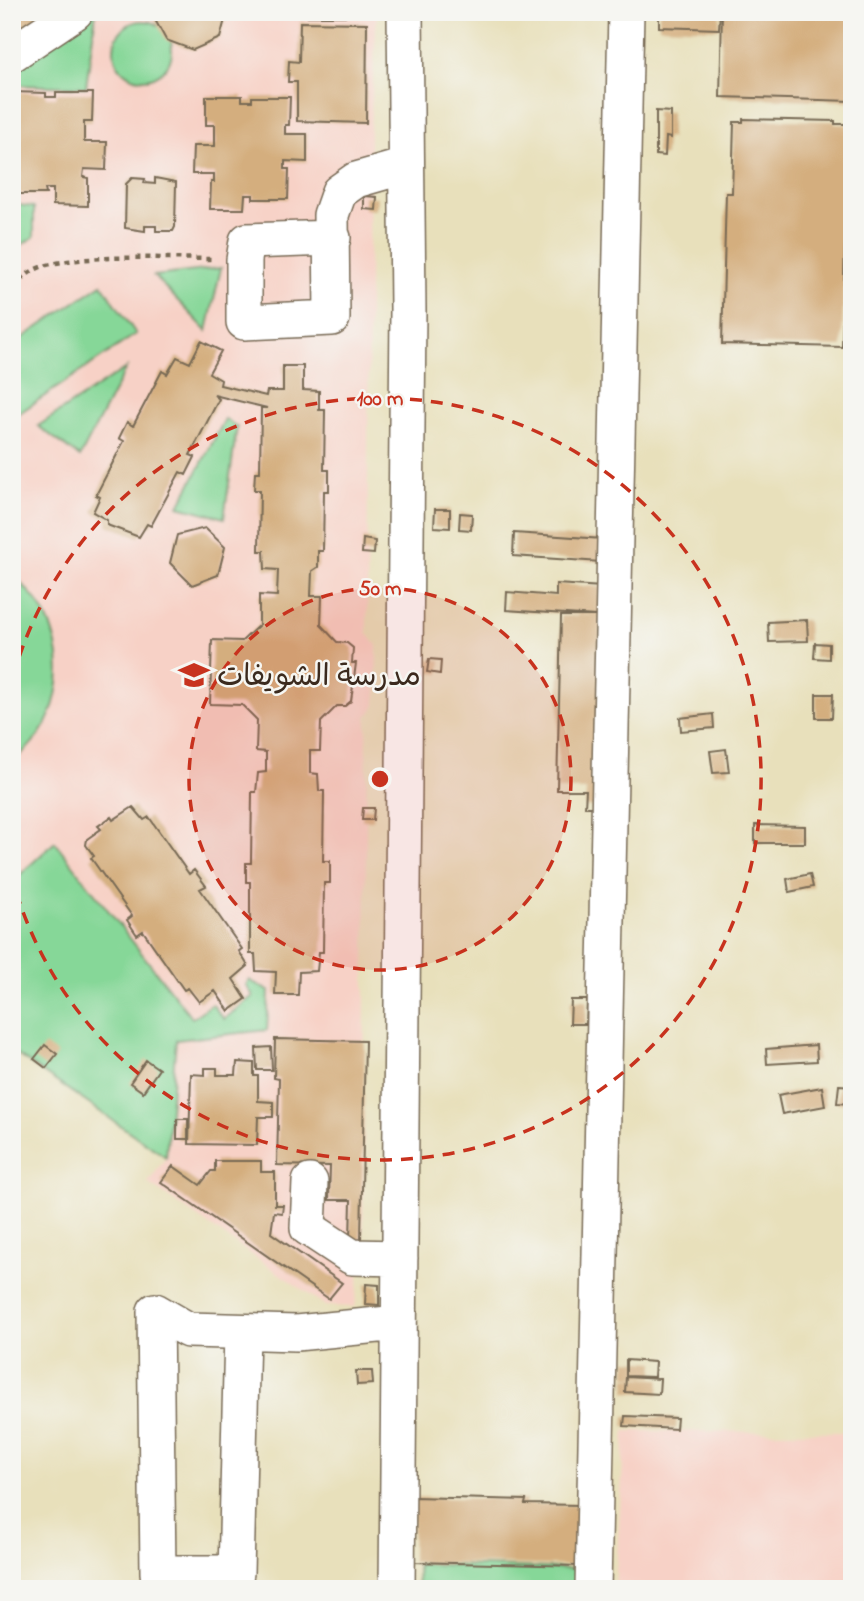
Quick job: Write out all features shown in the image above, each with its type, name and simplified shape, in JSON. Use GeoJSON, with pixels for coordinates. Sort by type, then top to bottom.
{"type":"FeatureCollection","features":[{"type":"Feature","properties":{"kind":"street"},"geometry":{"type":"LineString","coordinates":[[12,54],[75,12]]}},
{"type":"Feature","properties":{"kind":"street"},"geometry":{"type":"LineString","coordinates":[[397,1589],[408,309],[405,12]]}},
{"type":"Feature","properties":{"kind":"street"},"geometry":{"type":"LineString","coordinates":[[593,1589],[626,12]]}},
{"type":"Feature","properties":{"kind":"street"},"geometry":{"type":"LineString","coordinates":[[333,238],[247,241],[244,260],[244,322],[332,318],[333,238],[331,215],[340,192],[356,180],[405,166]]}},
{"type":"Feature","properties":{"kind":"street"},"geometry":{"type":"LineString","coordinates":[[310,1182],[308,1228],[352,1257],[400,1258]]}},
{"type":"Feature","properties":{"kind":"street"},"geometry":{"type":"LineString","coordinates":[[242,1332],[236,1573],[158,1573],[155,1311],[188,1330],[296,1333],[399,1324]]}},
{"type":"Feature","properties":{"kind":"path"},"geometry":{"type":"LineString","coordinates":[[12,286],[35,269],[65,261],[244,260]]}},
{"type":"Feature","properties":{"kind":"shaded area","name":"مدرسة الشويفات"},"geometry":{"type":"Polygon","coordinates":[[[92,12],[377,12],[370,132],[367,632],[377,646],[376,705],[367,716],[363,1249],[355,1307],[326,1306],[148,1183],[166,1157],[12,1051],[12,68],[92,12]]]}},
{"type":"Feature","properties":{"kind":"shaded area"},"geometry":{"type":"Polygon","coordinates":[[[625,1431],[850,1432],[851,1589],[615,1589],[625,1431]]]}},
{"type":"Feature","properties":{"kind":"green space"},"geometry":{"type":"Polygon","coordinates":[[[92,12],[96,12],[86,87],[12,85],[12,68],[92,12]]]}},
{"type":"Feature","properties":{"kind":"green space"},"geometry":{"type":"Polygon","coordinates":[[[137,21],[149,21],[164,29],[172,44],[172,56],[164,71],[149,79],[137,79],[122,71],[114,56],[114,44],[122,29],[137,21]]]}},
{"type":"Feature","properties":{"kind":"green space"},"geometry":{"type":"Polygon","coordinates":[[[12,204],[34,207],[34,237],[12,251],[12,204]]]}},
{"type":"Feature","properties":{"kind":"green space"},"geometry":{"type":"Polygon","coordinates":[[[221,268],[207,331],[154,276],[221,268]]]}},
{"type":"Feature","properties":{"kind":"green space"},"geometry":{"type":"Polygon","coordinates":[[[102,284],[136,334],[12,418],[12,345],[102,284]]]}},
{"type":"Feature","properties":{"kind":"green space"},"geometry":{"type":"Polygon","coordinates":[[[126,368],[80,457],[38,426],[126,368]]]}},
{"type":"Feature","properties":{"kind":"green space"},"geometry":{"type":"Polygon","coordinates":[[[225,419],[237,427],[224,518],[179,506],[225,419]]]}},
{"type":"Feature","properties":{"kind":"green space"},"geometry":{"type":"Polygon","coordinates":[[[12,574],[35,599],[46,616],[54,636],[59,676],[50,715],[41,732],[28,748],[12,761],[12,574]]]}},
{"type":"Feature","properties":{"kind":"green space"},"geometry":{"type":"Polygon","coordinates":[[[55,842],[192,1018],[212,1004],[224,1019],[253,996],[246,985],[249,980],[269,991],[267,1030],[176,1040],[166,1157],[12,1051],[12,882],[55,842]]]}},
{"type":"Feature","properties":{"kind":"green space"},"geometry":{"type":"Polygon","coordinates":[[[417,1564],[578,1569],[578,1589],[418,1589],[417,1564]]]}},
{"type":"Feature","properties":{"kind":"building"},"geometry":{"type":"Polygon","coordinates":[[[20,12],[37,12],[43,21],[12,35],[12,17],[20,12]]]}},
{"type":"Feature","properties":{"kind":"building"},"geometry":{"type":"Polygon","coordinates":[[[154,12],[227,12],[220,38],[193,50],[166,40],[153,16],[154,12]]]}},
{"type":"Feature","properties":{"kind":"building"},"geometry":{"type":"Polygon","coordinates":[[[261,12],[345,12],[345,16],[261,16],[261,12]]]}},
{"type":"Feature","properties":{"kind":"building"},"geometry":{"type":"Polygon","coordinates":[[[659,12],[720,12],[719,29],[659,27],[659,12]]]}},
{"type":"Feature","properties":{"kind":"building"},"geometry":{"type":"Polygon","coordinates":[[[722,12],[852,12],[852,101],[720,97],[722,12]]]}},
{"type":"Feature","properties":{"kind":"building"},"geometry":{"type":"Polygon","coordinates":[[[300,22],[367,23],[366,123],[297,121],[297,82],[288,82],[289,61],[299,62],[300,22]]]}},
{"type":"Feature","properties":{"kind":"building"},"geometry":{"type":"Polygon","coordinates":[[[12,92],[46,93],[46,97],[56,97],[56,93],[93,93],[92,122],[84,122],[84,142],[107,142],[106,170],[84,169],[83,177],[88,178],[88,206],[53,205],[53,189],[45,189],[46,194],[12,194],[12,92]]]}},
{"type":"Feature","properties":{"kind":"building"},"geometry":{"type":"Polygon","coordinates":[[[206,96],[242,96],[242,101],[252,101],[252,97],[290,97],[289,125],[285,125],[285,134],[307,134],[307,162],[285,161],[285,169],[289,169],[288,199],[253,199],[253,195],[245,195],[244,209],[210,209],[214,174],[192,174],[193,146],[215,146],[215,125],[206,125],[206,96]]]}},
{"type":"Feature","properties":{"kind":"building"},"geometry":{"type":"Polygon","coordinates":[[[656,111],[671,112],[671,138],[666,137],[665,156],[656,155],[656,111]]]}},
{"type":"Feature","properties":{"kind":"building"},"geometry":{"type":"Polygon","coordinates":[[[743,119],[835,121],[835,124],[848,124],[849,174],[842,347],[722,344],[726,193],[732,193],[734,122],[743,122],[743,119]]]}},
{"type":"Feature","properties":{"kind":"building"},"geometry":{"type":"Polygon","coordinates":[[[132,178],[145,179],[144,183],[155,184],[155,178],[176,182],[173,231],[156,231],[156,226],[145,226],[145,231],[125,228],[126,184],[132,178]]]}},
{"type":"Feature","properties":{"kind":"building"},"geometry":{"type":"Polygon","coordinates":[[[364,196],[377,197],[376,210],[364,209],[364,196]]]}},
{"type":"Feature","properties":{"kind":"building"},"geometry":{"type":"Polygon","coordinates":[[[201,341],[221,351],[209,373],[221,380],[220,385],[266,396],[267,391],[283,391],[283,366],[303,366],[303,390],[319,391],[319,410],[325,410],[324,470],[329,470],[329,491],[324,491],[323,551],[318,551],[318,567],[312,571],[311,596],[322,596],[321,625],[337,642],[347,643],[353,648],[352,663],[356,663],[351,701],[345,706],[337,706],[321,722],[320,751],[310,751],[310,773],[318,774],[319,791],[324,791],[323,861],[330,861],[330,883],[324,883],[323,952],[319,952],[317,971],[299,972],[298,995],[275,995],[276,972],[256,971],[255,954],[250,954],[250,882],[246,882],[246,863],[251,863],[252,792],[256,792],[258,773],[266,772],[266,752],[256,751],[257,720],[242,705],[210,704],[212,640],[242,641],[259,625],[259,595],[277,596],[278,570],[265,569],[264,551],[259,551],[260,490],[254,490],[255,472],[260,472],[261,408],[267,408],[214,395],[219,399],[190,455],[195,457],[186,475],[180,472],[151,526],[147,524],[139,537],[107,525],[107,520],[93,512],[100,497],[96,495],[124,441],[119,438],[127,422],[133,426],[162,371],[167,374],[177,357],[190,363],[201,341]]]}},
{"type":"Feature","properties":{"kind":"building"},"geometry":{"type":"Polygon","coordinates":[[[435,509],[450,509],[450,528],[434,527],[435,509]]]}},
{"type":"Feature","properties":{"kind":"building"},"geometry":{"type":"Polygon","coordinates":[[[460,513],[472,514],[471,530],[459,529],[460,513]]]}},
{"type":"Feature","properties":{"kind":"building"},"geometry":{"type":"Polygon","coordinates":[[[205,528],[225,547],[218,575],[192,585],[170,563],[177,535],[205,528]]]}},
{"type":"Feature","properties":{"kind":"building"},"geometry":{"type":"Polygon","coordinates":[[[514,533],[603,539],[601,562],[513,556],[514,533]]]}},
{"type":"Feature","properties":{"kind":"building"},"geometry":{"type":"Polygon","coordinates":[[[363,539],[375,541],[374,554],[362,553],[363,539]]]}},
{"type":"Feature","properties":{"kind":"building"},"geometry":{"type":"Polygon","coordinates":[[[556,584],[602,587],[596,807],[585,807],[586,790],[557,790],[561,616],[596,616],[506,610],[507,592],[556,596],[556,584]]]}},
{"type":"Feature","properties":{"kind":"building"},"geometry":{"type":"Polygon","coordinates":[[[807,620],[808,641],[769,642],[768,622],[807,620]]]}},
{"type":"Feature","properties":{"kind":"building"},"geometry":{"type":"Polygon","coordinates":[[[815,643],[829,644],[829,659],[814,658],[815,643]]]}},
{"type":"Feature","properties":{"kind":"building"},"geometry":{"type":"Polygon","coordinates":[[[429,659],[441,660],[440,674],[427,672],[429,659]]]}},
{"type":"Feature","properties":{"kind":"building"},"geometry":{"type":"Polygon","coordinates":[[[816,694],[833,694],[832,718],[816,718],[816,694]]]}},
{"type":"Feature","properties":{"kind":"building"},"geometry":{"type":"Polygon","coordinates":[[[713,714],[714,728],[681,731],[680,718],[713,714]]]}},
{"type":"Feature","properties":{"kind":"building"},"geometry":{"type":"Polygon","coordinates":[[[726,749],[729,772],[713,773],[710,751],[726,749]]]}},
{"type":"Feature","properties":{"kind":"building"},"geometry":{"type":"Polygon","coordinates":[[[133,807],[144,820],[149,817],[189,874],[194,870],[206,886],[200,889],[242,949],[239,951],[248,966],[233,979],[246,999],[229,1011],[215,991],[199,1002],[188,988],[184,990],[143,931],[137,935],[127,920],[132,916],[91,858],[94,856],[86,845],[87,839],[101,829],[98,826],[133,807]]]}},
{"type":"Feature","properties":{"kind":"building"},"geometry":{"type":"Polygon","coordinates":[[[363,808],[374,808],[373,820],[362,820],[363,808]]]}},
{"type":"Feature","properties":{"kind":"building"},"geometry":{"type":"Polygon","coordinates":[[[755,825],[805,826],[805,843],[755,843],[755,825]]]}},
{"type":"Feature","properties":{"kind":"building"},"geometry":{"type":"Polygon","coordinates":[[[810,874],[813,887],[789,892],[787,879],[810,874]]]}},
{"type":"Feature","properties":{"kind":"building"},"geometry":{"type":"Polygon","coordinates":[[[571,1000],[587,1000],[586,1024],[570,1024],[571,1000]]]}},
{"type":"Feature","properties":{"kind":"building"},"geometry":{"type":"Polygon","coordinates":[[[275,1039],[365,1041],[361,1240],[350,1240],[351,1200],[329,1200],[330,1166],[277,1165],[279,1079],[274,1078],[275,1039]]]}},
{"type":"Feature","properties":{"kind":"building"},"geometry":{"type":"Polygon","coordinates":[[[45,1045],[57,1054],[46,1068],[34,1059],[45,1045]]]}},
{"type":"Feature","properties":{"kind":"building"},"geometry":{"type":"Polygon","coordinates":[[[816,1045],[817,1061],[767,1064],[766,1049],[816,1045]]]}},
{"type":"Feature","properties":{"kind":"building"},"geometry":{"type":"Polygon","coordinates":[[[271,1047],[272,1070],[257,1070],[256,1048],[271,1047]]]}},
{"type":"Feature","properties":{"kind":"building"},"geometry":{"type":"Polygon","coordinates":[[[146,1060],[159,1069],[143,1092],[130,1083],[146,1060]]]}},
{"type":"Feature","properties":{"kind":"building"},"geometry":{"type":"Polygon","coordinates":[[[237,1062],[254,1063],[254,1076],[258,1076],[258,1101],[273,1102],[273,1117],[258,1117],[257,1145],[189,1144],[191,1074],[205,1075],[205,1068],[217,1068],[217,1075],[236,1075],[237,1062]]]}},
{"type":"Feature","properties":{"kind":"building"},"geometry":{"type":"Polygon","coordinates":[[[839,1085],[852,1086],[851,1104],[837,1103],[839,1085]]]}},
{"type":"Feature","properties":{"kind":"building"},"geometry":{"type":"Polygon","coordinates":[[[822,1087],[825,1106],[782,1114],[778,1095],[822,1087]]]}},
{"type":"Feature","properties":{"kind":"building"},"geometry":{"type":"Polygon","coordinates":[[[177,1119],[188,1119],[188,1139],[177,1139],[177,1119]]]}},
{"type":"Feature","properties":{"kind":"building"},"geometry":{"type":"Polygon","coordinates":[[[215,1161],[261,1161],[261,1172],[275,1172],[275,1205],[283,1205],[282,1213],[274,1212],[271,1233],[342,1283],[329,1299],[161,1182],[173,1166],[200,1185],[211,1171],[215,1171],[215,1161]]]}},
{"type":"Feature","properties":{"kind":"building"},"geometry":{"type":"Polygon","coordinates":[[[366,1284],[379,1285],[379,1305],[365,1304],[366,1284]]]}},
{"type":"Feature","properties":{"kind":"building"},"geometry":{"type":"Polygon","coordinates":[[[626,1360],[655,1362],[654,1377],[626,1376],[626,1360]]]}},
{"type":"Feature","properties":{"kind":"building"},"geometry":{"type":"Polygon","coordinates":[[[356,1371],[372,1371],[373,1384],[357,1385],[356,1371]]]}},
{"type":"Feature","properties":{"kind":"building"},"geometry":{"type":"Polygon","coordinates":[[[626,1377],[660,1379],[659,1394],[625,1392],[626,1377]]]}},
{"type":"Feature","properties":{"kind":"building"},"geometry":{"type":"Polygon","coordinates":[[[625,1416],[677,1418],[676,1429],[624,1426],[625,1416]]]}},
{"type":"Feature","properties":{"kind":"building"},"geometry":{"type":"Polygon","coordinates":[[[413,1497],[526,1500],[525,1504],[581,1505],[579,1566],[412,1562],[413,1497]]]}},
{"type":"Feature","properties":{"kind":"place","name":"مدرسة الشويفات"},"geometry":{"type":"Point","coordinates":[194,675]}}]}
